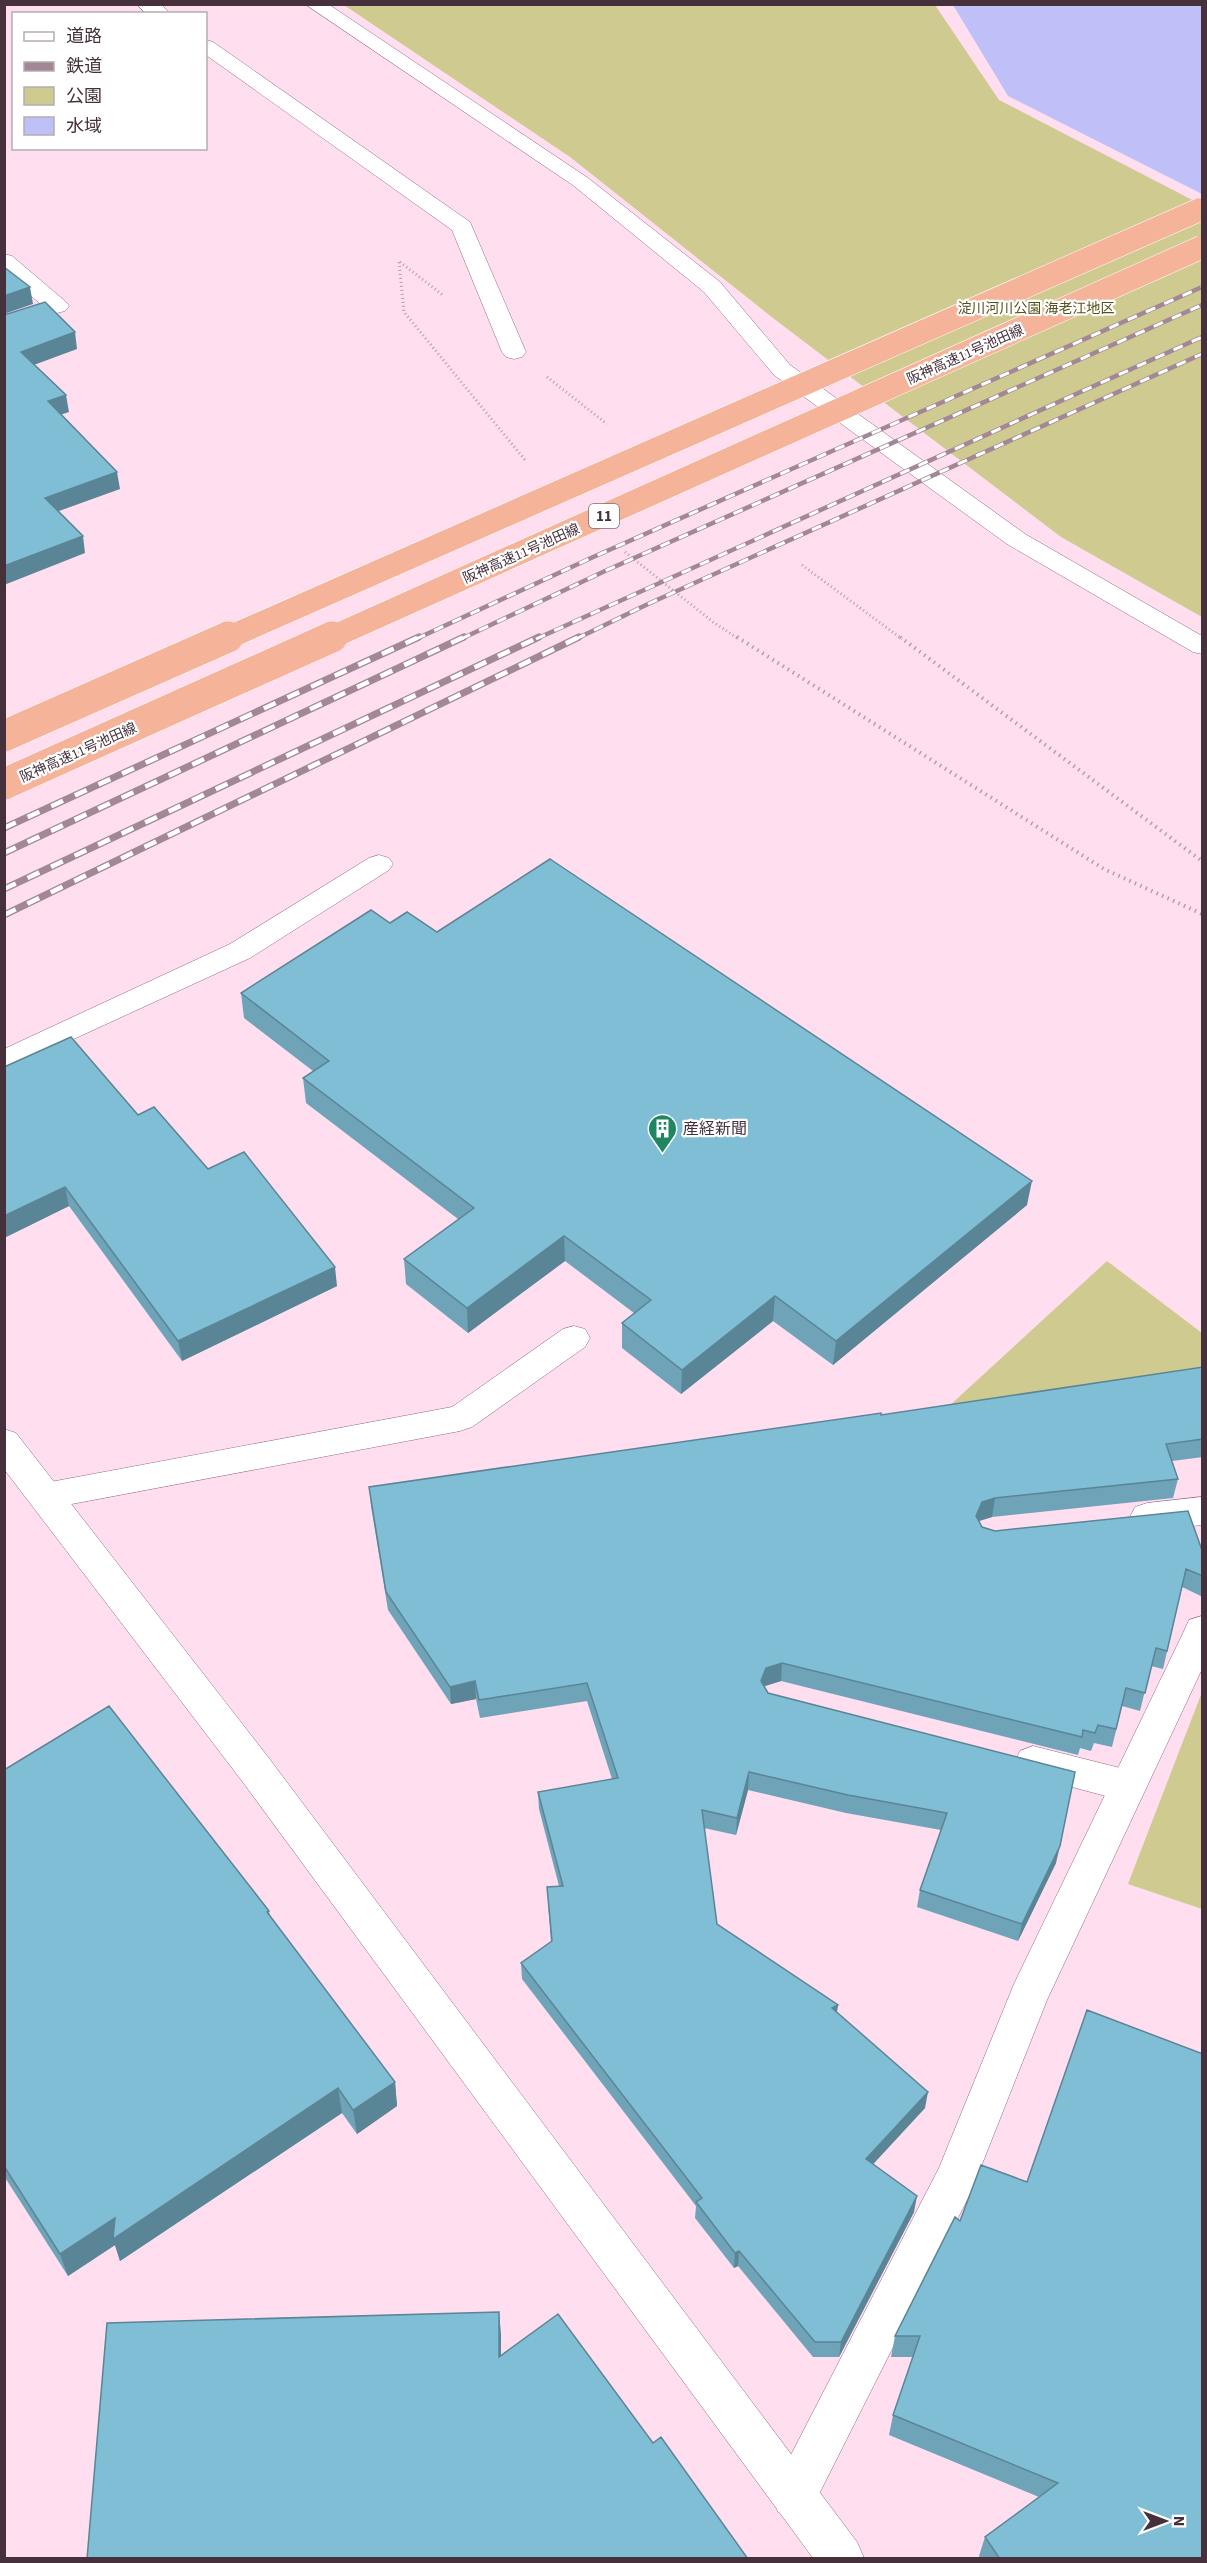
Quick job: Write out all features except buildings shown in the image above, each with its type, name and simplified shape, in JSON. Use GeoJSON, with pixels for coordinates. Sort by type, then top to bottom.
{"type":"FeatureCollection","features":[{"type":"Feature","properties":{"kind":"highway","name":"11"},"geometry":{"type":"LineString","coordinates":[[4,736],[1199,210]]}},
{"type":"Feature","properties":{"kind":"highway","name":"阪神高速11号池田線"},"geometry":{"type":"LineString","coordinates":[[4,784],[1203,247]]}},
{"type":"Feature","properties":{"kind":"street"},"geometry":{"type":"LineString","coordinates":[[207,47],[462,227],[514,352]]}},
{"type":"Feature","properties":{"kind":"street"},"geometry":{"type":"LineString","coordinates":[[4,261],[57,306],[36,313]]}},
{"type":"Feature","properties":{"kind":"street"},"geometry":{"type":"LineString","coordinates":[[4,1443],[255,1769],[841,2559]]}},
{"type":"Feature","properties":{"kind":"street"},"geometry":{"type":"LineString","coordinates":[[794,2496],[956,2178],[1028,1997],[1203,1632]]}},
{"type":"Feature","properties":{"kind":"lane"},"geometry":{"type":"LineString","coordinates":[[314,4],[581,182],[712,287],[782,370],[791,377],[1016,539],[1203,646]]}},
{"type":"Feature","properties":{"kind":"lane"},"geometry":{"type":"LineString","coordinates":[[4,1061],[240,951],[379,864]]}},
{"type":"Feature","properties":{"kind":"lane"},"geometry":{"type":"LineString","coordinates":[[45,1496],[460,1418],[574,1338]]}},
{"type":"Feature","properties":{"kind":"lane"},"geometry":{"type":"LineString","coordinates":[[1121,1520],[1203,1511]]}},
{"type":"Feature","properties":{"kind":"lane"},"geometry":{"type":"LineString","coordinates":[[1000,1754],[1128,1786]]}},
{"type":"Feature","properties":{"kind":"path"},"geometry":{"type":"LineString","coordinates":[[399,262],[404,312],[532,469]]}},
{"type":"Feature","properties":{"kind":"path"},"geometry":{"type":"LineString","coordinates":[[620,548],[713,622],[903,743],[1104,869],[1176,904],[1203,914]]}},
{"type":"Feature","properties":{"kind":"path"},"geometry":{"type":"LineString","coordinates":[[802,565],[1203,861]]}},
{"type":"Feature","properties":{"kind":"green space","name":"淀川河川公園 海老江地区"},"geometry":{"type":"Polygon","coordinates":[[[344,5],[935,5],[999,100],[1202,205],[1202,617],[1061,537],[773,318],[570,157],[344,5]]]}},
{"type":"Feature","properties":{"kind":"green space"},"geometry":{"type":"Polygon","coordinates":[[[1107,1261],[1202,1333],[1202,1373],[948,1407],[1107,1261]]]}},
{"type":"Feature","properties":{"kind":"green space"},"geometry":{"type":"Polygon","coordinates":[[[1202,1692],[1202,1909],[1128,1884],[1202,1692]]]}},
{"type":"Feature","properties":{"kind":"water"},"geometry":{"type":"Polygon","coordinates":[[[953,5],[1202,5],[1202,194],[1008,96],[953,5]]]}},
{"type":"Feature","properties":{"kind":"railway"},"geometry":{"type":"LineString","coordinates":[[416,639],[591,558],[1202,287]]}},
{"type":"Feature","properties":{"kind":"railway"},"geometry":{"type":"LineString","coordinates":[[461,639],[605,571],[1202,305]]}},
{"type":"Feature","properties":{"kind":"railway"},"geometry":{"type":"LineString","coordinates":[[536,639],[1202,337]]}},
{"type":"Feature","properties":{"kind":"railway"},"geometry":{"type":"LineString","coordinates":[[576,639],[648,604],[1202,354]]}},
{"type":"Feature","properties":{"kind":"railway"},"geometry":{"type":"LineString","coordinates":[[4,828],[419,637]]}},
{"type":"Feature","properties":{"kind":"railway"},"geometry":{"type":"LineString","coordinates":[[4,853],[464,637]]}},
{"type":"Feature","properties":{"kind":"railway"},"geometry":{"type":"LineString","coordinates":[[4,889],[539,637]]}},
{"type":"Feature","properties":{"kind":"railway"},"geometry":{"type":"LineString","coordinates":[[4,915],[579,637]]}},
{"type":"Feature","properties":{"kind":"place","name":"産経新聞"},"geometry":{"type":"Point","coordinates":[662,1154]}}]}
